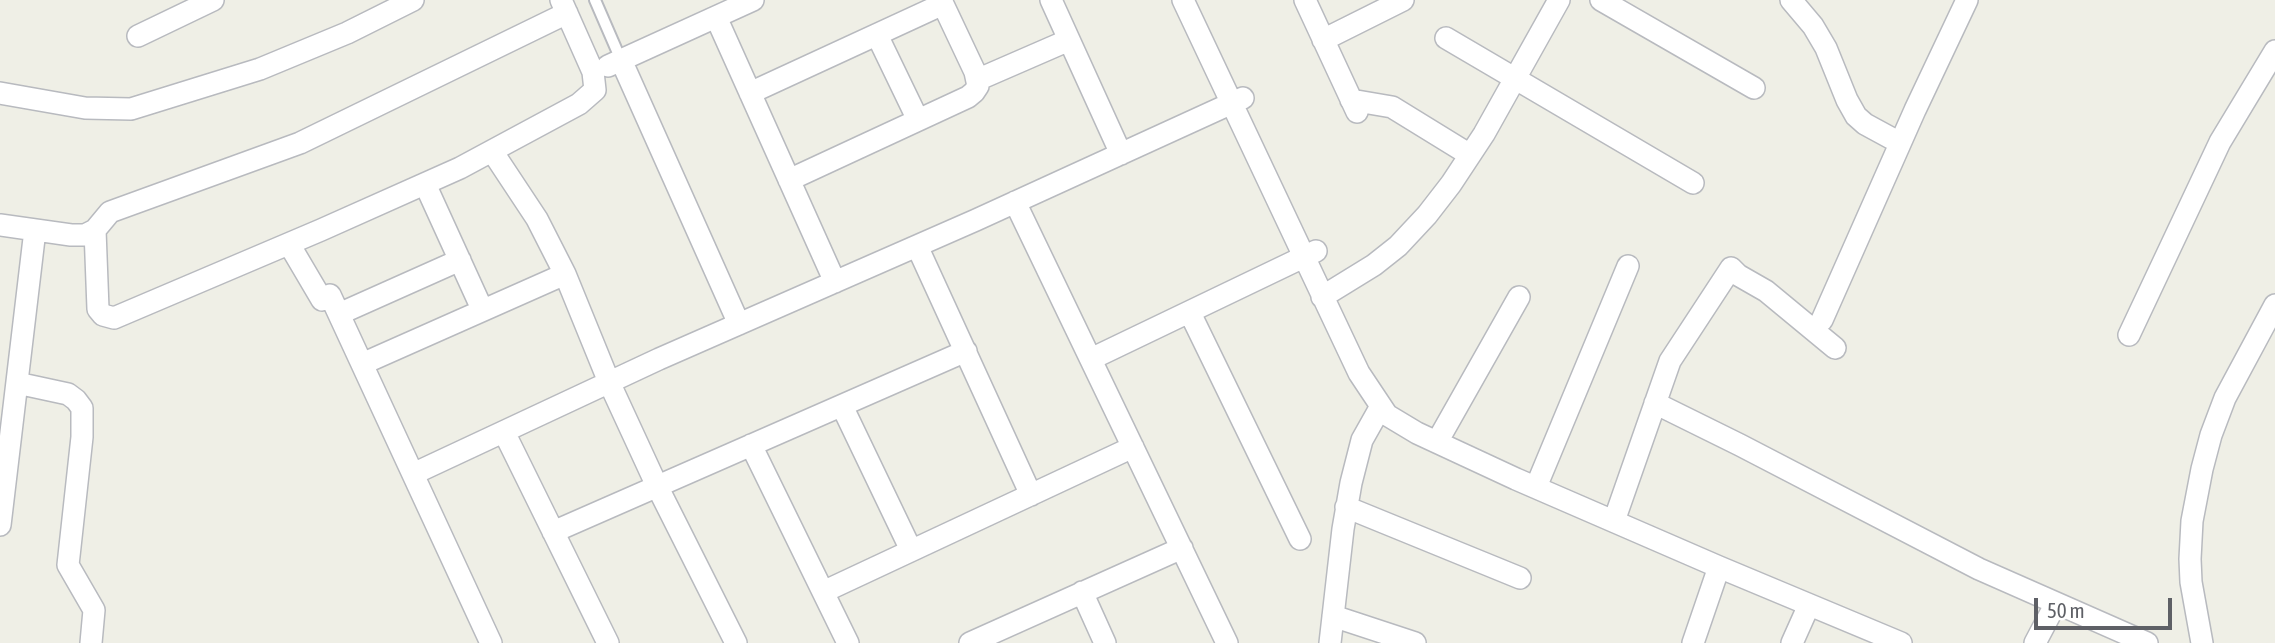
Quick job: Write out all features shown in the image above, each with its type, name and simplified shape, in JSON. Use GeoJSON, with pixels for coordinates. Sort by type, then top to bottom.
{"type":"FeatureCollection","features":[{"type":"Feature","properties":{"kind":"street"},"geometry":{"type":"LineString","coordinates":[[138,37],[213,0]]}},
{"type":"Feature","properties":{"kind":"street"},"geometry":{"type":"LineString","coordinates":[[0,93],[85,108],[131,109],[270,65],[347,33],[413,0]]}},
{"type":"Feature","properties":{"kind":"street"},"geometry":{"type":"LineString","coordinates":[[593,72],[753,0]]}},
{"type":"Feature","properties":{"kind":"street"},"geometry":{"type":"LineString","coordinates":[[1051,0],[1121,154]]}},
{"type":"Feature","properties":{"kind":"street"},"geometry":{"type":"LineString","coordinates":[[1183,0],[1238,100]]}},
{"type":"Feature","properties":{"kind":"street"},"geometry":{"type":"LineString","coordinates":[[1198,0],[1238,100],[1328,294],[1364,383],[1380,408],[1394,421],[1536,487],[1900,643]]}},
{"type":"Feature","properties":{"kind":"street"},"geometry":{"type":"LineString","coordinates":[[1305,0],[1355,108],[1392,107],[1470,155]]}},
{"type":"Feature","properties":{"kind":"street"},"geometry":{"type":"LineString","coordinates":[[1323,40],[1403,0]]}},
{"type":"Feature","properties":{"kind":"street"},"geometry":{"type":"LineString","coordinates":[[1328,294],[1398,246],[1427,215],[1470,155],[1559,0]]}},
{"type":"Feature","properties":{"kind":"street"},"geometry":{"type":"LineString","coordinates":[[1601,0],[1754,88]]}},
{"type":"Feature","properties":{"kind":"street"},"geometry":{"type":"LineString","coordinates":[[1791,0],[1813,26],[1826,48],[1856,116],[1865,124],[1900,143]]}},
{"type":"Feature","properties":{"kind":"street"},"geometry":{"type":"LineString","coordinates":[[1822,320],[1966,0]]}},
{"type":"Feature","properties":{"kind":"street"},"geometry":{"type":"LineString","coordinates":[[750,93],[942,2],[978,80],[978,86],[968,97],[789,180]]}},
{"type":"Feature","properties":{"kind":"street"},"geometry":{"type":"LineString","coordinates":[[0,225],[85,235],[95,230],[110,212],[300,143],[564,7],[593,72],[595,90],[589,97],[492,151],[425,184],[114,318],[103,316],[98,309],[95,230]]}},
{"type":"Feature","properties":{"kind":"street"},"geometry":{"type":"LineString","coordinates":[[716,17],[835,282]]}},
{"type":"Feature","properties":{"kind":"street"},"geometry":{"type":"LineString","coordinates":[[877,34],[918,120]]}},
{"type":"Feature","properties":{"kind":"street"},"geometry":{"type":"LineString","coordinates":[[1446,38],[1693,183]]}},
{"type":"Feature","properties":{"kind":"street"},"geometry":{"type":"LineString","coordinates":[[978,80],[1069,40]]}},
{"type":"Feature","properties":{"kind":"street"},"geometry":{"type":"LineString","coordinates":[[2129,335],[2220,142],[2275,51]]}},
{"type":"Feature","properties":{"kind":"street"},"geometry":{"type":"LineString","coordinates":[[621,60],[738,324]]}},
{"type":"Feature","properties":{"kind":"street"},"geometry":{"type":"LineString","coordinates":[[413,474],[609,382],[1238,100]]}},
{"type":"Feature","properties":{"kind":"street"},"geometry":{"type":"LineString","coordinates":[[492,151],[537,219],[565,274],[609,382],[733,642]]}},
{"type":"Feature","properties":{"kind":"street"},"geometry":{"type":"LineString","coordinates":[[425,184],[482,309]]}},
{"type":"Feature","properties":{"kind":"street"},"geometry":{"type":"LineString","coordinates":[[1015,202],[1227,643]]}},
{"type":"Feature","properties":{"kind":"street"},"geometry":{"type":"LineString","coordinates":[[0,525],[35,230]]}},
{"type":"Feature","properties":{"kind":"street"},"geometry":{"type":"LineString","coordinates":[[289,244],[330,303],[362,364],[491,643]]}},
{"type":"Feature","properties":{"kind":"street"},"geometry":{"type":"LineString","coordinates":[[917,246],[1031,495]]}},
{"type":"Feature","properties":{"kind":"street"},"geometry":{"type":"LineString","coordinates":[[1091,359],[1310,254]]}},
{"type":"Feature","properties":{"kind":"street"},"geometry":{"type":"LineString","coordinates":[[330,303],[460,260]]}},
{"type":"Feature","properties":{"kind":"street"},"geometry":{"type":"LineString","coordinates":[[1536,487],[1628,266]]}},
{"type":"Feature","properties":{"kind":"street"},"geometry":{"type":"LineString","coordinates":[[1614,521],[1670,361],[1731,268],[1766,291],[1835,348]]}},
{"type":"Feature","properties":{"kind":"street"},"geometry":{"type":"LineString","coordinates":[[362,364],[565,274]]}},
{"type":"Feature","properties":{"kind":"street"},"geometry":{"type":"LineString","coordinates":[[1328,294],[1402,424]]}},
{"type":"Feature","properties":{"kind":"street"},"geometry":{"type":"LineString","coordinates":[[1437,442],[1519,298]]}},
{"type":"Feature","properties":{"kind":"street"},"geometry":{"type":"LineString","coordinates":[[2202,643],[2191,582],[2190,559],[2192,522],[2202,469],[2225,398],[2275,305]]}},
{"type":"Feature","properties":{"kind":"street"},"geometry":{"type":"LineString","coordinates":[[1190,313],[1300,539]]}},
{"type":"Feature","properties":{"kind":"street"},"geometry":{"type":"LineString","coordinates":[[553,532],[966,351]]}},
{"type":"Feature","properties":{"kind":"street"},"geometry":{"type":"LineString","coordinates":[[17,383],[68,394],[82,408],[82,437],[68,565],[94,610],[91,643]]}},
{"type":"Feature","properties":{"kind":"street"},"geometry":{"type":"LineString","coordinates":[[1655,403],[1740,444],[1979,569],[2055,605],[2147,643]]}},
{"type":"Feature","properties":{"kind":"street"},"geometry":{"type":"LineString","coordinates":[[842,406],[911,550]]}},
{"type":"Feature","properties":{"kind":"street"},"geometry":{"type":"LineString","coordinates":[[1330,643],[1346,507],[1362,440],[1380,408]]}},
{"type":"Feature","properties":{"kind":"street"},"geometry":{"type":"LineString","coordinates":[[504,432],[608,643]]}},
{"type":"Feature","properties":{"kind":"street"},"geometry":{"type":"LineString","coordinates":[[751,445],[848,643]]}},
{"type":"Feature","properties":{"kind":"street"},"geometry":{"type":"LineString","coordinates":[[823,592],[1133,447]]}},
{"type":"Feature","properties":{"kind":"street"},"geometry":{"type":"LineString","coordinates":[[1346,507],[1520,578]]}},
{"type":"Feature","properties":{"kind":"street"},"geometry":{"type":"LineString","coordinates":[[970,643],[1182,548]]}},
{"type":"Feature","properties":{"kind":"street"},"geometry":{"type":"LineString","coordinates":[[1693,643],[1719,567]]}},
{"type":"Feature","properties":{"kind":"street"},"geometry":{"type":"LineString","coordinates":[[1082,593],[1105,643]]}},
{"type":"Feature","properties":{"kind":"street"},"geometry":{"type":"LineString","coordinates":[[1792,643],[1809,605]]}},
{"type":"Feature","properties":{"kind":"street"},"geometry":{"type":"LineString","coordinates":[[2035,643],[2055,605]]}},
{"type":"Feature","properties":{"kind":"street"},"geometry":{"type":"LineString","coordinates":[[1333,616],[1415,643]]}},
{"type":"Feature","properties":{"kind":"lane"},"geometry":{"type":"LineString","coordinates":[[595,0],[621,60]]}}]}
